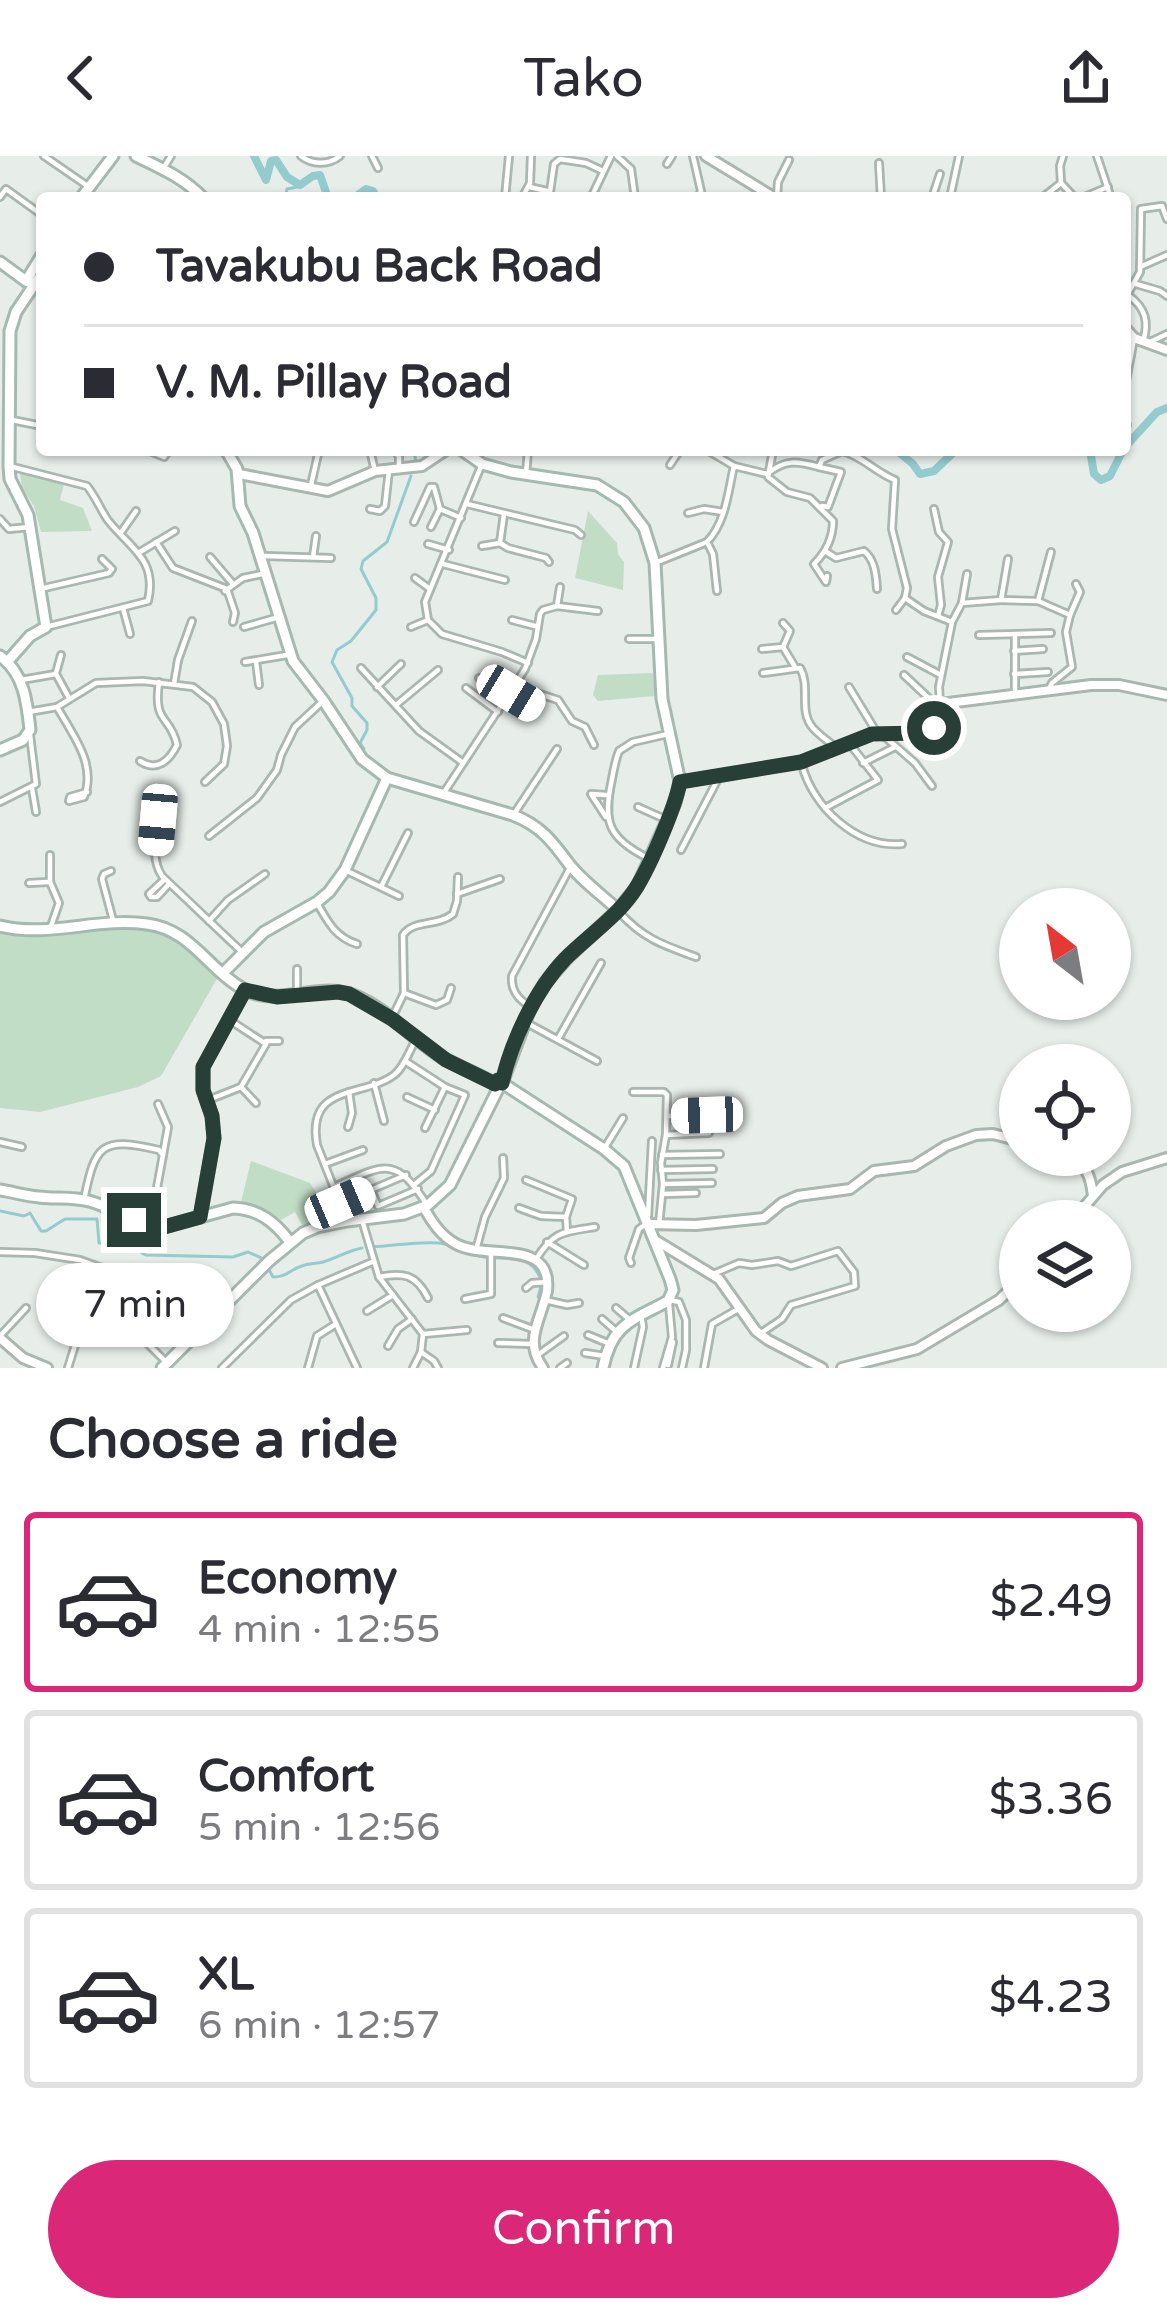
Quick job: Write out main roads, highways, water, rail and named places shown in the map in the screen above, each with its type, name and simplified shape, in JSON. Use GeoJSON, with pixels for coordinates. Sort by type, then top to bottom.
{"type":"FeatureCollection","features":[{"type":"Feature","properties":{"kind":"main road"},"geometry":{"type":"LineString","coordinates":[[85,192],[113,156]]}},
{"type":"Feature","properties":{"kind":"main road"},"geometry":{"type":"LineString","coordinates":[[136,156],[198,192]]}},
{"type":"Feature","properties":{"kind":"main road"},"geometry":{"type":"LineString","coordinates":[[0,750],[22,740],[29,730],[21,680],[4,658],[46,627],[23,500],[10,478],[5,358],[12,321],[35,281],[3,264]]}},
{"type":"Feature","properties":{"kind":"main road"},"geometry":{"type":"LineString","coordinates":[[229,456],[238,474],[240,506],[261,556],[290,655],[362,759],[387,778],[513,814],[544,831],[571,866],[618,910]]}},
{"type":"Feature","properties":{"kind":"main road"},"geometry":{"type":"LineString","coordinates":[[164,1366],[290,1242],[317,1226],[426,1206],[449,1186],[463,1164],[531,1006],[559,966],[637,887],[680,782],[668,734],[655,562],[644,528],[624,502],[589,483],[482,464],[471,456]]}},
{"type":"Feature","properties":{"kind":"main road"},"geometry":{"type":"LineString","coordinates":[[223,973],[279,922],[329,892],[345,870],[387,778]]}},
{"type":"Feature","properties":{"kind":"main road"},"geometry":{"type":"LineString","coordinates":[[0,926],[26,930],[149,924],[189,941],[245,990],[263,995],[349,994],[446,1060],[497,1083],[604,1149],[627,1170],[673,1290],[668,1300],[635,1317],[618,1333],[604,1362]]}},
{"type":"Feature","properties":{"kind":"main road"},"geometry":{"type":"LineString","coordinates":[[200,1217],[214,1138],[203,1067],[245,990]]}},
{"type":"Feature","properties":{"kind":"main road"},"geometry":{"type":"LineString","coordinates":[[0,1190],[84,1200],[150,1226],[164,1227],[244,1208],[268,1218],[290,1242]]}},
{"type":"Feature","properties":{"kind":"waterway"},"geometry":{"type":"LineString","coordinates":[[254,156],[266,180],[271,161],[276,160],[287,177],[300,185],[320,175],[326,192]]}},
{"type":"Feature","properties":{"kind":"waterway"},"geometry":{"type":"LineString","coordinates":[[286,192],[297,184]]}},
{"type":"Feature","properties":{"kind":"waterway"},"geometry":{"type":"LineString","coordinates":[[362,192],[374,192]]}},
{"type":"Feature","properties":{"kind":"waterway"},"geometry":{"type":"LineString","coordinates":[[1131,440],[1157,412],[1167,408]]}},
{"type":"Feature","properties":{"kind":"waterway"},"geometry":{"type":"LineString","coordinates":[[415,456],[416,463]]}},
{"type":"Feature","properties":{"kind":"waterway"},"geometry":{"type":"LineString","coordinates":[[903,456],[920,474],[934,471],[950,456]]}},
{"type":"Feature","properties":{"kind":"waterway"},"geometry":{"type":"LineString","coordinates":[[1091,456],[1094,474],[1101,480],[1110,476],[1120,456]]}},
{"type":"Feature","properties":{"kind":"waterway"},"geometry":{"type":"LineString","coordinates":[[364,749],[360,743],[367,723],[352,706],[332,662],[337,650],[351,641],[376,610],[376,598],[361,569],[363,561],[387,542],[411,476]]}},
{"type":"Feature","properties":{"kind":"waterway"},"geometry":{"type":"LineString","coordinates":[[0,1211],[30,1213],[41,1231],[65,1219],[97,1219],[99,1243],[126,1241],[146,1255],[233,1257],[248,1252],[264,1259]]}},
{"type":"Feature","properties":{"kind":"waterway"},"geometry":{"type":"LineString","coordinates":[[372,1247],[445,1244],[478,1256],[525,1261],[541,1280]]}},
{"type":"Feature","properties":{"kind":"waterway"},"geometry":{"type":"LineString","coordinates":[[268,1268],[278,1277],[362,1248]]}},
{"type":"Feature","properties":{"kind":"waterway"},"geometry":{"type":"LineString","coordinates":[[538,1297],[542,1283]]}}]}
